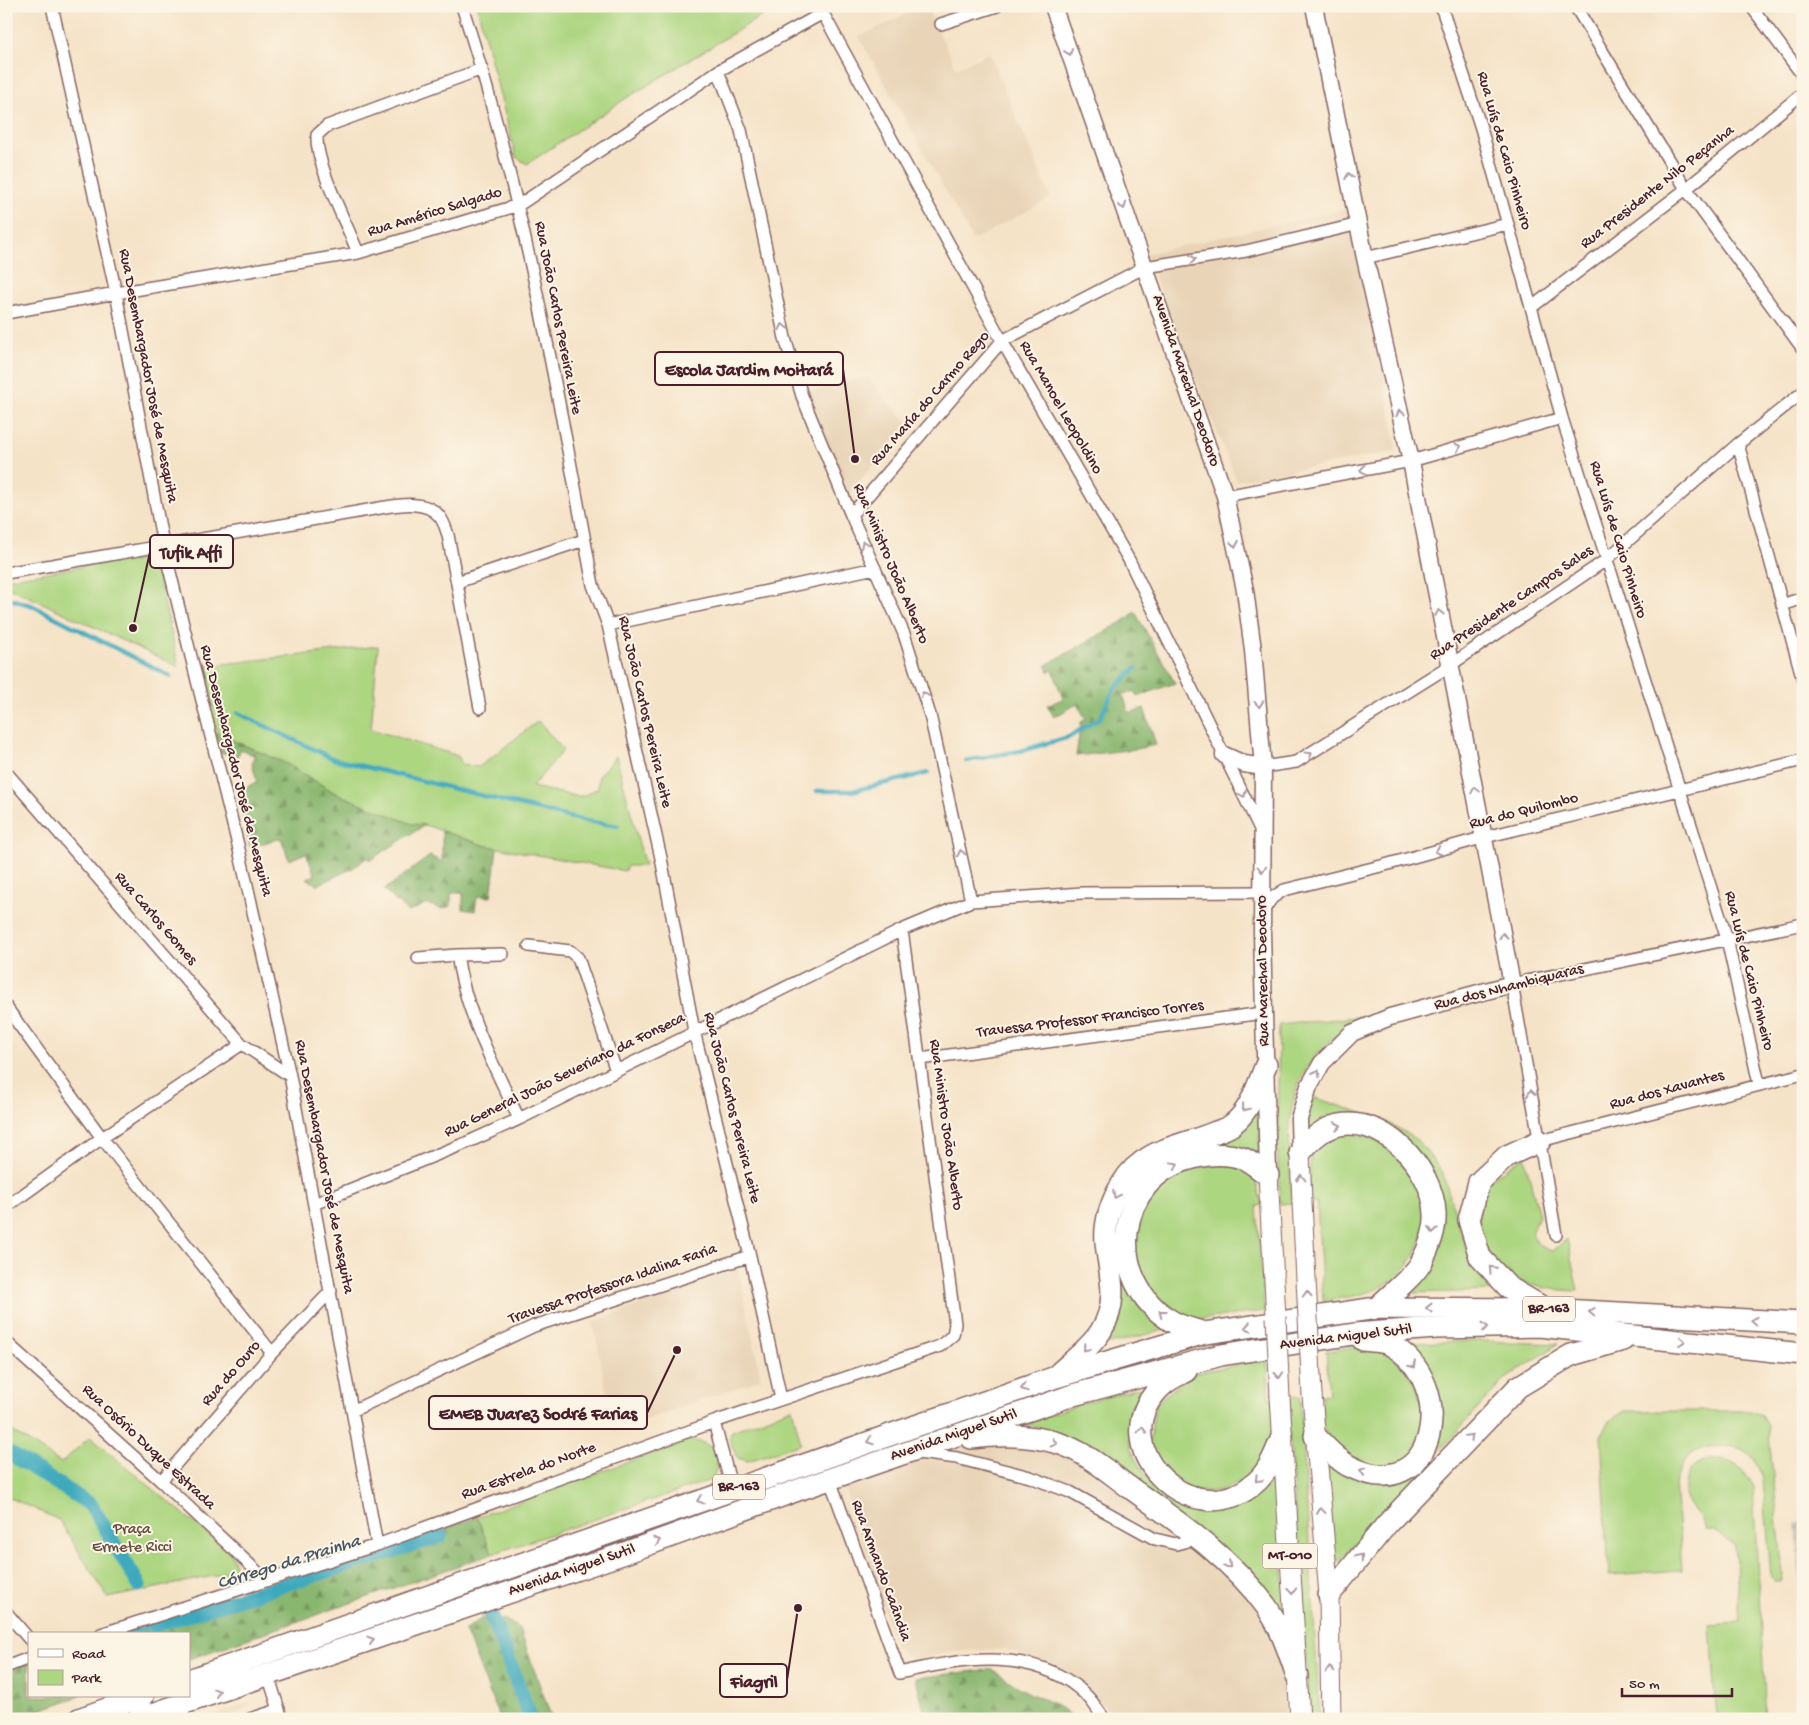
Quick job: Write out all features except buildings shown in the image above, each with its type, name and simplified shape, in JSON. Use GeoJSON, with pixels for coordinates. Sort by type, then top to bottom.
{"type":"FeatureCollection","features":[{"type":"Feature","properties":{"kind":"highway"},"geometry":{"type":"LineString","coordinates":[[1053,1378],[1080,1354],[1101,1331],[1112,1302],[1112,1271],[1106,1241],[1110,1208],[1122,1183],[1142,1159],[1171,1146],[1207,1136],[1233,1124],[1251,1102],[1266,1065]]}},
{"type":"Feature","properties":{"kind":"highway"},"geometry":{"type":"LineString","coordinates":[[1300,1153],[1318,1134],[1333,1126],[1351,1124],[1373,1129],[1392,1138],[1413,1159],[1428,1185],[1435,1214],[1428,1247],[1421,1263],[1377,1308]]}},
{"type":"Feature","properties":{"kind":"highway"},"geometry":{"type":"LineString","coordinates":[[1540,1141],[1507,1156],[1479,1182],[1469,1220],[1480,1256],[1508,1287],[1544,1309]]}},
{"type":"Feature","properties":{"kind":"highway"},"geometry":{"type":"LineString","coordinates":[[1205,1333],[1173,1322],[1147,1302],[1134,1280],[1130,1273],[1125,1241],[1132,1208],[1151,1180],[1178,1161],[1210,1154],[1243,1158],[1268,1175]]}},
{"type":"Feature","properties":{"kind":"highway","name":"Avenida Miguel Sutil"},"geometry":{"type":"LineString","coordinates":[[190,1680],[1053,1378],[1205,1333],[1377,1308],[1544,1309],[1803,1323]]}},
{"type":"Feature","properties":{"kind":"highway","name":"Avenida Miguel Sutil"},"geometry":{"type":"LineString","coordinates":[[138,1719],[622,1554],[1073,1395],[1206,1359],[1338,1336],[1436,1328],[1539,1326],[1803,1354]]}},
{"type":"Feature","properties":{"kind":"highway"},"geometry":{"type":"LineString","coordinates":[[1315,1436],[1347,1465],[1366,1473],[1386,1475],[1407,1470],[1421,1454],[1430,1432],[1432,1407],[1424,1380],[1408,1359],[1388,1344],[1338,1336]]}},
{"type":"Feature","properties":{"kind":"highway"},"geometry":{"type":"LineString","coordinates":[[1329,1595],[1386,1524],[1518,1387],[1571,1355],[1615,1341],[1654,1337]]}},
{"type":"Feature","properties":{"kind":"highway"},"geometry":{"type":"LineString","coordinates":[[1206,1359],[1164,1384],[1147,1404],[1140,1430],[1145,1455],[1159,1478],[1180,1493],[1206,1500],[1232,1496],[1255,1483],[1272,1463],[1282,1437]]}},
{"type":"Feature","properties":{"kind":"highway"},"geometry":{"type":"LineString","coordinates":[[936,1442],[990,1435],[1031,1437],[1059,1444],[1085,1456],[1199,1538],[1246,1582],[1267,1608],[1282,1635],[1297,1676]]}},
{"type":"Feature","properties":{"kind":"highway"},"geometry":{"type":"LineString","coordinates":[[79,1719],[137,1698]]}},
{"type":"Feature","properties":{"kind":"main road","name":"Avenida Marechal Deodoro"},"geometry":{"type":"LineString","coordinates":[[1053,6],[1225,496],[1250,624],[1263,768]]}},
{"type":"Feature","properties":{"kind":"main road"},"geometry":{"type":"LineString","coordinates":[[1314,6],[1365,258],[1411,461],[1449,666],[1485,838],[1512,984]]}},
{"type":"Feature","properties":{"kind":"main road"},"geometry":{"type":"LineString","coordinates":[[1224,756],[1244,764],[1263,768]]}},
{"type":"Feature","properties":{"kind":"main road","name":"Rua Marechal Deodoro"},"geometry":{"type":"LineString","coordinates":[[1263,768],[1263,1014],[1268,1175]]}},
{"type":"Feature","properties":{"kind":"main road","name":"Rua dos Nhambiquaras"},"geometry":{"type":"LineString","coordinates":[[1300,1153],[1299,1119],[1309,1086],[1322,1063],[1352,1033],[1390,1017],[1512,984]]}},
{"type":"Feature","properties":{"kind":"main road","name":"MT-010"},"geometry":{"type":"LineString","coordinates":[[1300,1153],[1312,1395],[1329,1595],[1331,1719]]}},
{"type":"Feature","properties":{"kind":"main road","name":"MT-010"},"geometry":{"type":"LineString","coordinates":[[1268,1175],[1300,1719]]}},
{"type":"Feature","properties":{"kind":"street","name":"Rua Desembargador José de Mesquita"},"geometry":{"type":"LineString","coordinates":[[52,6],[116,293],[163,544],[238,845],[290,1076],[377,1545]]}},
{"type":"Feature","properties":{"kind":"street","name":"Rua João Carlos Pereira Leite"},"geometry":{"type":"LineString","coordinates":[[462,6],[482,69],[519,205],[592,585],[608,625],[661,858],[694,1031],[750,1256],[781,1399]]}},
{"type":"Feature","properties":{"kind":"street"},"geometry":{"type":"LineString","coordinates":[[941,24],[997,6]]}},
{"type":"Feature","properties":{"kind":"street","name":"Rua Luís de Caio Pinheiro"},"geometry":{"type":"LineString","coordinates":[[1441,6],[1481,128],[1562,418],[1727,939],[1759,1084]]}},
{"type":"Feature","properties":{"kind":"street"},"geometry":{"type":"LineString","coordinates":[[1575,6],[1686,189],[1803,349]]}},
{"type":"Feature","properties":{"kind":"street"},"geometry":{"type":"LineString","coordinates":[[1751,6],[1803,76]]}},
{"type":"Feature","properties":{"kind":"street","name":"Rua Américo Salgado"},"geometry":{"type":"LineString","coordinates":[[6,314],[116,293],[358,253],[519,205],[718,71],[821,9]]}},
{"type":"Feature","properties":{"kind":"street","name":"Rua Manoel Leopoldino"},"geometry":{"type":"LineString","coordinates":[[821,9],[1002,341],[1129,560],[1262,832]]}},
{"type":"Feature","properties":{"kind":"street"},"geometry":{"type":"LineString","coordinates":[[358,253],[322,164],[316,144],[317,136],[327,126],[482,69]]}},
{"type":"Feature","properties":{"kind":"street","name":"Rua Ministro João Alberto"},"geometry":{"type":"LineString","coordinates":[[718,71],[741,130],[785,338],[802,396],[851,515],[904,634],[930,715],[971,901]]}},
{"type":"Feature","properties":{"kind":"street","name":"Rua Presidente Nilo Peçanha"},"geometry":{"type":"LineString","coordinates":[[1532,308],[1686,189],[1803,93]]}},
{"type":"Feature","properties":{"kind":"street","name":"Rua María do Carmo Rego"},"geometry":{"type":"LineString","coordinates":[[851,515],[1002,341],[1145,267],[1246,251],[1359,224]]}},
{"type":"Feature","properties":{"kind":"street"},"geometry":{"type":"LineString","coordinates":[[1365,258],[1508,224]]}},
{"type":"Feature","properties":{"kind":"street","name":"Rua Presidente Campos Sales"},"geometry":{"type":"LineString","coordinates":[[1263,768],[1296,762],[1449,666],[1606,560],[1738,444],[1803,392]]}},
{"type":"Feature","properties":{"kind":"street"},"geometry":{"type":"LineString","coordinates":[[1225,496],[1411,461],[1562,418]]}},
{"type":"Feature","properties":{"kind":"street"},"geometry":{"type":"LineString","coordinates":[[1738,444],[1803,680]]}},
{"type":"Feature","properties":{"kind":"street"},"geometry":{"type":"LineString","coordinates":[[6,573],[163,544],[405,504],[426,507],[439,516],[448,535],[480,708]]}},
{"type":"Feature","properties":{"kind":"street"},"geometry":{"type":"LineString","coordinates":[[457,582],[584,540]]}},
{"type":"Feature","properties":{"kind":"street"},"geometry":{"type":"LineString","coordinates":[[608,625],[875,568]]}},
{"type":"Feature","properties":{"kind":"street"},"geometry":{"type":"LineString","coordinates":[[1782,605],[1803,598]]}},
{"type":"Feature","properties":{"kind":"street","name":"Rua do Quilombo"},"geometry":{"type":"LineString","coordinates":[[1262,912],[1272,898],[1284,890],[1680,789],[1803,760]]}},
{"type":"Feature","properties":{"kind":"street","name":"Rua Carlos Gomes"},"geometry":{"type":"LineString","coordinates":[[6,772],[242,1044],[290,1076]]}},
{"type":"Feature","properties":{"kind":"street","name":"Rua General João Severiano da Fonseca"},"geometry":{"type":"LineString","coordinates":[[314,1204],[466,1143],[519,1119],[902,930],[971,901],[1082,893],[1262,892]]}},
{"type":"Feature","properties":{"kind":"street","name":"Rua dos Nhambiquaras"},"geometry":{"type":"LineString","coordinates":[[1512,984],[1803,924]]}},
{"type":"Feature","properties":{"kind":"street","name":"Rua Ministro João Alberto"},"geometry":{"type":"LineString","coordinates":[[902,930],[955,1324]]}},
{"type":"Feature","properties":{"kind":"street"},"geometry":{"type":"LineString","coordinates":[[529,946],[570,950],[578,958],[616,1071]]}},
{"type":"Feature","properties":{"kind":"street"},"geometry":{"type":"LineString","coordinates":[[418,958],[503,954]]}},
{"type":"Feature","properties":{"kind":"street"},"geometry":{"type":"LineString","coordinates":[[457,955],[461,982],[470,1012],[519,1119]]}},
{"type":"Feature","properties":{"kind":"street"},"geometry":{"type":"LineString","coordinates":[[1512,984],[1556,1235]]}},
{"type":"Feature","properties":{"kind":"street"},"geometry":{"type":"LineString","coordinates":[[6,1007],[102,1138],[272,1353]]}},
{"type":"Feature","properties":{"kind":"street","name":"Travessa Professor Francisco Torres"},"geometry":{"type":"LineString","coordinates":[[920,1059],[1263,1014]]}},
{"type":"Feature","properties":{"kind":"street"},"geometry":{"type":"LineString","coordinates":[[6,1207],[102,1138],[242,1044]]}},
{"type":"Feature","properties":{"kind":"street","name":"Rua dos Xavantes"},"geometry":{"type":"LineString","coordinates":[[1540,1141],[1803,1074]]}},
{"type":"Feature","properties":{"kind":"street","name":"Travessa Professora Idalina Faria"},"geometry":{"type":"LineString","coordinates":[[352,1411],[534,1326],[750,1256]]}},
{"type":"Feature","properties":{"kind":"street","name":"Rua do Ouro"},"geometry":{"type":"LineString","coordinates":[[161,1481],[272,1353],[331,1291]]}},
{"type":"Feature","properties":{"kind":"street","name":"Rua Estrela do Norte"},"geometry":{"type":"LineString","coordinates":[[106,1632],[377,1545],[714,1422],[940,1346],[953,1335],[955,1324]]}},
{"type":"Feature","properties":{"kind":"street","name":"Rua Osório Duque Estrada"},"geometry":{"type":"LineString","coordinates":[[6,1342],[161,1481],[266,1580]]}},
{"type":"Feature","properties":{"kind":"street"},"geometry":{"type":"LineString","coordinates":[[714,1422],[732,1489]]}},
{"type":"Feature","properties":{"kind":"street"},"geometry":{"type":"LineString","coordinates":[[909,1452],[957,1458],[1030,1476],[1070,1492],[1155,1540],[1176,1544],[1199,1538]]}},
{"type":"Feature","properties":{"kind":"street","name":"Rua Armando Caândia"},"geometry":{"type":"LineString","coordinates":[[830,1480],[900,1674],[929,1666],[984,1659],[1025,1663],[1063,1678],[1088,1697],[1104,1719]]}},
{"type":"Feature","properties":{"kind":"street"},"geometry":{"type":"LineString","coordinates":[[6,1612],[28,1638]]}},
{"type":"Feature","properties":{"kind":"street"},"geometry":{"type":"LineString","coordinates":[[6,1667],[28,1658]]}},
{"type":"Feature","properties":{"kind":"street"},"geometry":{"type":"LineString","coordinates":[[250,1719],[280,1714],[268,1675]]}},
{"type":"Feature","properties":{"kind":"shaded area"},"geometry":{"type":"Polygon","coordinates":[[[926,6],[933,19],[956,68],[989,53],[1051,198],[973,240],[859,37],[926,6]]]}},
{"type":"Feature","properties":{"kind":"shaded area"},"geometry":{"type":"Polygon","coordinates":[[[1355,207],[1397,451],[1237,481],[1145,254],[1355,207]]]}},
{"type":"Feature","properties":{"kind":"shaded area"},"geometry":{"type":"Polygon","coordinates":[[[868,377],[889,404],[909,422],[847,496],[804,392],[868,377]]]}},
{"type":"Feature","properties":{"kind":"shaded area"},"geometry":{"type":"Polygon","coordinates":[[[738,1268],[761,1379],[614,1431],[593,1322],[738,1268]]]}},
{"type":"Feature","properties":{"kind":"shaded area"},"geometry":{"type":"Polygon","coordinates":[[[984,1439],[1068,1454],[1235,1577],[1266,1617],[1280,1653],[1286,1719],[1110,1719],[1104,1707],[1072,1678],[1040,1661],[1004,1649],[955,1651],[919,1659],[910,1658],[895,1646],[843,1483],[949,1447],[984,1439]]]}},
{"type":"Feature","properties":{"kind":"shaded area"},"geometry":{"type":"Polygon","coordinates":[[[1796,1522],[1803,1522],[1803,1646],[1796,1522]]]}},
{"type":"Feature","properties":{"kind":"shaded area"},"geometry":{"type":"Polygon","coordinates":[[[250,1702],[235,1719],[205,1719],[250,1702]]]}},
{"type":"Feature","properties":{"kind":"green space"},"geometry":{"type":"Polygon","coordinates":[[[477,6],[778,6],[625,99],[527,164],[516,157],[477,6]]]}},
{"type":"Feature","properties":{"kind":"green space"},"geometry":{"type":"Polygon","coordinates":[[[146,556],[156,567],[179,667],[6,586],[6,579],[146,556]]]}},
{"type":"Feature","properties":{"kind":"green space"},"geometry":{"type":"Polygon","coordinates":[[[1135,612],[1175,683],[1137,697],[1135,691],[1123,695],[1129,713],[1144,708],[1156,745],[1076,756],[1081,722],[1086,719],[1077,704],[1054,717],[1047,705],[1063,699],[1053,670],[1049,672],[1046,665],[1124,621],[1135,612]]]}},
{"type":"Feature","properties":{"kind":"green space"},"geometry":{"type":"Polygon","coordinates":[[[378,646],[371,729],[458,756],[462,764],[479,767],[538,721],[563,750],[532,787],[575,796],[583,796],[598,788],[599,775],[616,756],[645,866],[627,866],[625,871],[483,845],[425,825],[412,824],[335,793],[287,764],[216,733],[206,666],[378,646]]]}},
{"type":"Feature","properties":{"kind":"green space"},"geometry":{"type":"Polygon","coordinates":[[[216,733],[287,764],[335,793],[412,824],[425,825],[370,860],[368,857],[353,868],[317,885],[307,878],[315,875],[306,853],[289,860],[281,838],[250,847],[238,793],[257,781],[252,764],[255,756],[241,749],[237,757],[220,752],[216,733]]]}},
{"type":"Feature","properties":{"kind":"green space"},"geometry":{"type":"Polygon","coordinates":[[[442,831],[497,848],[491,897],[477,896],[475,911],[463,909],[463,893],[451,893],[451,906],[442,909],[426,904],[408,912],[384,890],[430,856],[442,862],[442,831]]]}},
{"type":"Feature","properties":{"kind":"green space"},"geometry":{"type":"Polygon","coordinates":[[[1367,1016],[1339,1034],[1318,1053],[1304,1073],[1295,1095],[1291,1118],[1289,1144],[1292,1203],[1280,1204],[1277,1141],[1279,1025],[1367,1016]]]}},
{"type":"Feature","properties":{"kind":"green space"},"geometry":{"type":"Polygon","coordinates":[[[1260,1096],[1260,1158],[1158,1164],[1119,1248],[1168,1329],[1102,1346],[1114,1213],[1129,1181],[1260,1096]]]}},
{"type":"Feature","properties":{"kind":"green space"},"geometry":{"type":"Polygon","coordinates":[[[1313,1097],[1386,1121],[1417,1140],[1442,1171],[1464,1242],[1479,1268],[1498,1288],[1496,1291],[1411,1293],[1439,1240],[1440,1214],[1385,1129],[1307,1132],[1313,1097]]]}},
{"type":"Feature","properties":{"kind":"green space"},"geometry":{"type":"Polygon","coordinates":[[[1351,1133],[1378,1141],[1402,1159],[1413,1175],[1421,1192],[1424,1228],[1419,1246],[1409,1263],[1387,1284],[1370,1292],[1323,1301],[1317,1202],[1310,1202],[1310,1165],[1312,1155],[1317,1147],[1336,1136],[1351,1133]]]}},
{"type":"Feature","properties":{"kind":"green space"},"geometry":{"type":"Polygon","coordinates":[[[1524,1156],[1539,1215],[1532,1234],[1540,1246],[1553,1251],[1567,1239],[1578,1291],[1551,1289],[1524,1283],[1512,1277],[1492,1260],[1479,1237],[1479,1219],[1484,1184],[1524,1156]]]}},
{"type":"Feature","properties":{"kind":"green space"},"geometry":{"type":"Polygon","coordinates":[[[1234,1164],[1255,1178],[1262,1205],[1257,1206],[1264,1311],[1195,1320],[1169,1312],[1149,1293],[1132,1244],[1144,1196],[1186,1166],[1234,1164]]]}},
{"type":"Feature","properties":{"kind":"green space"},"geometry":{"type":"Polygon","coordinates":[[[1481,1341],[1558,1344],[1504,1380],[1335,1565],[1327,1461],[1381,1483],[1433,1444],[1403,1343],[1481,1341]]]}},
{"type":"Feature","properties":{"kind":"green space"},"geometry":{"type":"Polygon","coordinates":[[[1356,1347],[1376,1348],[1386,1352],[1411,1376],[1420,1396],[1423,1407],[1421,1430],[1413,1450],[1402,1463],[1382,1466],[1358,1460],[1337,1446],[1324,1429],[1321,1395],[1329,1394],[1326,1351],[1356,1347]]]}},
{"type":"Feature","properties":{"kind":"green space"},"geometry":{"type":"Polygon","coordinates":[[[1267,1359],[1269,1398],[1274,1398],[1275,1426],[1272,1448],[1262,1465],[1253,1474],[1241,1481],[1216,1491],[1202,1492],[1190,1490],[1179,1484],[1148,1449],[1156,1403],[1194,1373],[1267,1359]]]}},
{"type":"Feature","properties":{"kind":"green space"},"geometry":{"type":"Polygon","coordinates":[[[1150,1385],[1132,1426],[1131,1442],[1133,1453],[1142,1471],[1174,1499],[1262,1487],[1280,1472],[1285,1624],[1061,1435],[1025,1423],[1086,1402],[1150,1385]]]}},
{"type":"Feature","properties":{"kind":"green space"},"geometry":{"type":"Polygon","coordinates":[[[1300,1396],[1320,1719],[1310,1719],[1287,1397],[1300,1396]]]}},
{"type":"Feature","properties":{"kind":"green space"},"geometry":{"type":"Polygon","coordinates":[[[792,1408],[801,1444],[748,1461],[737,1458],[729,1438],[732,1431],[792,1408]]]}},
{"type":"Feature","properties":{"kind":"green space"},"geometry":{"type":"Polygon","coordinates":[[[1625,1411],[1750,1411],[1762,1416],[1768,1426],[1783,1574],[1782,1580],[1775,1582],[1771,1577],[1763,1478],[1760,1471],[1752,1457],[1744,1450],[1724,1446],[1705,1448],[1691,1454],[1678,1474],[1675,1484],[1682,1570],[1609,1575],[1601,1436],[1608,1422],[1625,1411]]]}},
{"type":"Feature","properties":{"kind":"green space","name":"Praça Ermete Ricci"},"geometry":{"type":"Polygon","coordinates":[[[6,1427],[61,1463],[90,1437],[231,1553],[237,1571],[108,1598],[59,1520],[6,1496],[6,1427]]]}},
{"type":"Feature","properties":{"kind":"green space"},"geometry":{"type":"Polygon","coordinates":[[[688,1440],[704,1443],[714,1452],[717,1464],[711,1480],[492,1554],[477,1517],[688,1440]]]}},
{"type":"Feature","properties":{"kind":"green space"},"geometry":{"type":"Polygon","coordinates":[[[1722,1459],[1742,1469],[1753,1488],[1766,1719],[1716,1719],[1710,1625],[1740,1623],[1735,1546],[1714,1530],[1705,1530],[1685,1495],[1685,1484],[1690,1471],[1697,1464],[1722,1459]]]}},
{"type":"Feature","properties":{"kind":"green space"},"geometry":{"type":"Polygon","coordinates":[[[477,1517],[492,1554],[190,1659],[190,1632],[124,1632],[358,1559],[477,1517]]]}},
{"type":"Feature","properties":{"kind":"green space"},"geometry":{"type":"Polygon","coordinates":[[[482,1618],[506,1620],[519,1628],[552,1719],[500,1719],[465,1630],[482,1618]]]}},
{"type":"Feature","properties":{"kind":"green space"},"geometry":{"type":"Polygon","coordinates":[[[28,1663],[28,1698],[74,1698],[14,1719],[6,1719],[6,1671],[28,1663]]]}},
{"type":"Feature","properties":{"kind":"green space"},"geometry":{"type":"Polygon","coordinates":[[[991,1669],[1029,1693],[1062,1709],[1073,1719],[926,1719],[916,1678],[991,1669]]]}},
{"type":"Feature","properties":{"kind":"waterway"},"geometry":{"type":"LineString","coordinates":[[6,598],[31,605],[170,676]]}},
{"type":"Feature","properties":{"kind":"waterway"},"geometry":{"type":"LineString","coordinates":[[966,761],[1024,750],[1069,737],[1100,718],[1115,688],[1136,668]]}},
{"type":"Feature","properties":{"kind":"waterway"},"geometry":{"type":"LineString","coordinates":[[238,713],[334,759],[580,820],[618,826]]}},
{"type":"Feature","properties":{"kind":"waterway"},"geometry":{"type":"LineString","coordinates":[[817,791],[852,791],[928,773]]}},
{"type":"Feature","properties":{"kind":"waterway","name":"Córrego da Prainha"},"geometry":{"type":"LineString","coordinates":[[6,1451],[91,1505],[139,1585]]}},
{"type":"Feature","properties":{"kind":"waterway","name":"Córrego da Prainha"},"geometry":{"type":"LineString","coordinates":[[152,1620],[154,1625],[440,1536]]}},
{"type":"Feature","properties":{"kind":"waterway","name":"Córrego da Prainha"},"geometry":{"type":"LineString","coordinates":[[490,1612],[531,1719]]}},
{"type":"Feature","properties":{"kind":"waterway"},"geometry":{"type":"LineString","coordinates":[[131,1632],[154,1625]]}},
{"type":"Feature","properties":{"kind":"place","name":"Escola Jardim Moitará"},"geometry":{"type":"Point","coordinates":[855,459]}},
{"type":"Feature","properties":{"kind":"place","name":"Tufik Affi"},"geometry":{"type":"Point","coordinates":[133,628]}},
{"type":"Feature","properties":{"kind":"place","name":"EMEB Juarez Sodré Farias"},"geometry":{"type":"Point","coordinates":[677,1350]}},
{"type":"Feature","properties":{"kind":"place","name":"Fiagril"},"geometry":{"type":"Point","coordinates":[798,1608]}}]}
